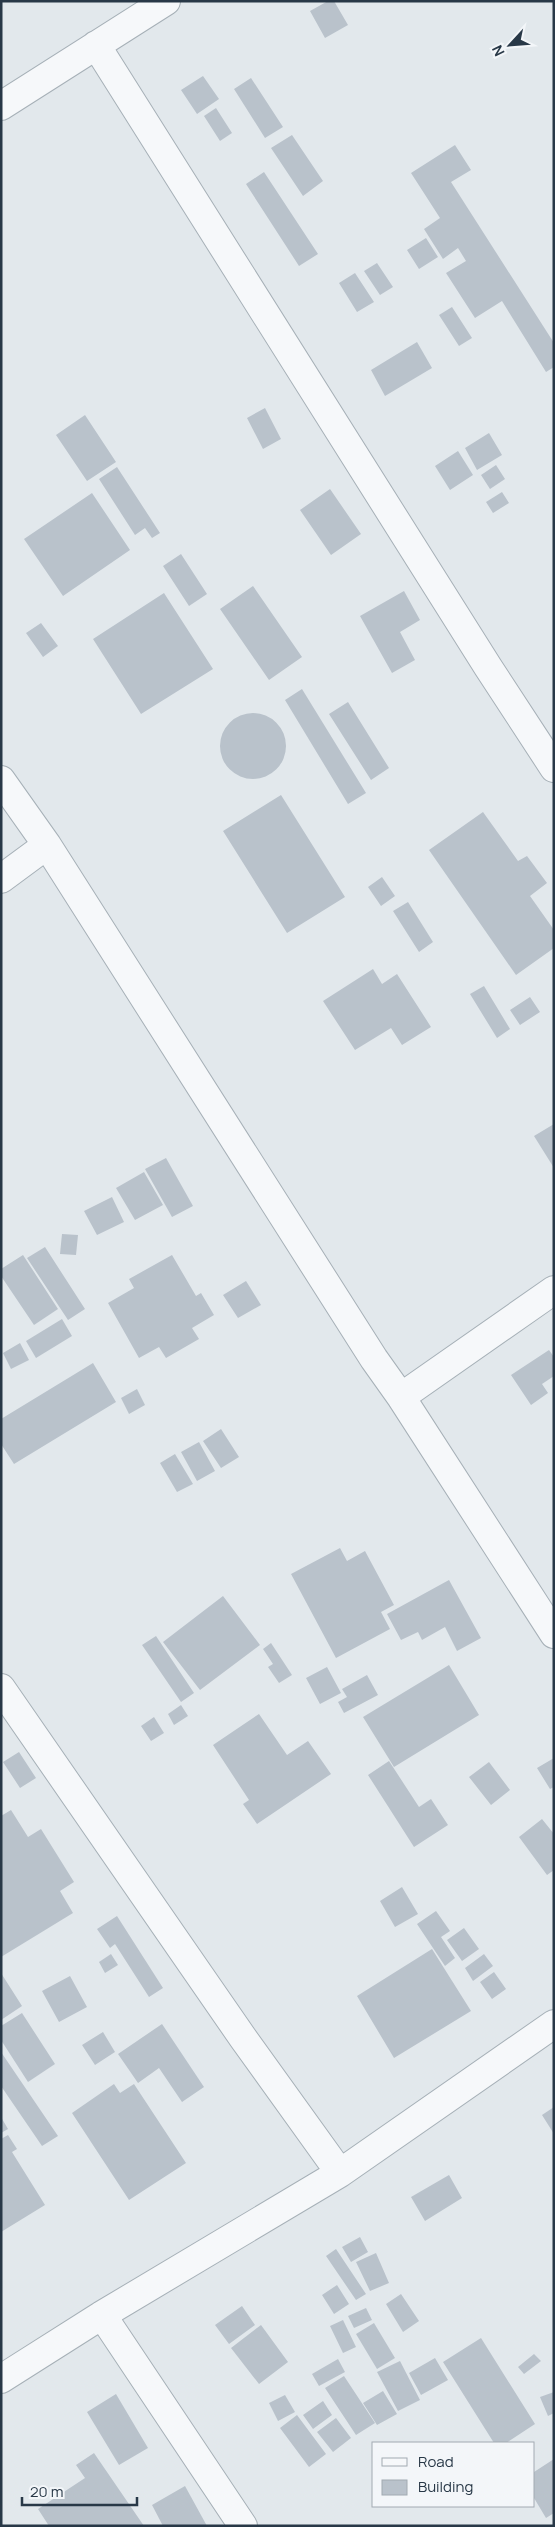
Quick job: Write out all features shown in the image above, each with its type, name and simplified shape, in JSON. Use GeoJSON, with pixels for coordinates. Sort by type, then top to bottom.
{"type":"FeatureCollection","features":[{"type":"Feature","properties":{"kind":"street"},"geometry":{"type":"LineString","coordinates":[[1,106],[166,1]]}},
{"type":"Feature","properties":{"kind":"street"},"geometry":{"type":"LineString","coordinates":[[96,45],[488,668],[554,768]]}},
{"type":"Feature","properties":{"kind":"street"},"geometry":{"type":"LineString","coordinates":[[1,780],[46,846],[374,1360],[401,1397],[554,1634]]}},
{"type":"Feature","properties":{"kind":"street"},"geometry":{"type":"LineString","coordinates":[[1,879],[46,846]]}},
{"type":"Feature","properties":{"kind":"street"},"geometry":{"type":"LineString","coordinates":[[401,1397],[554,1290]]}},
{"type":"Feature","properties":{"kind":"street"},"geometry":{"type":"LineString","coordinates":[[1,1688],[243,2038],[340,2173]]}},
{"type":"Feature","properties":{"kind":"street"},"geometry":{"type":"LineString","coordinates":[[1,2379],[102,2315],[340,2173],[554,2024]]}},
{"type":"Feature","properties":{"kind":"street"},"geometry":{"type":"LineString","coordinates":[[102,2315],[244,2526]]}},
{"type":"Feature","properties":{"kind":"building"},"geometry":{"type":"Polygon","coordinates":[[[328,1],[334,1],[348,25],[325,38],[310,11],[328,1]]]}},
{"type":"Feature","properties":{"kind":"building"},"geometry":{"type":"Polygon","coordinates":[[[203,76],[219,99],[197,114],[181,90],[203,76]]]}},
{"type":"Feature","properties":{"kind":"building"},"geometry":{"type":"Polygon","coordinates":[[[251,78],[283,127],[265,138],[234,89],[251,78]]]}},
{"type":"Feature","properties":{"kind":"building"},"geometry":{"type":"Polygon","coordinates":[[[216,108],[232,133],[220,141],[204,116],[216,108]]]}},
{"type":"Feature","properties":{"kind":"building"},"geometry":{"type":"Polygon","coordinates":[[[292,135],[323,181],[303,196],[271,148],[292,135]]]}},
{"type":"Feature","properties":{"kind":"building"},"geometry":{"type":"Polygon","coordinates":[[[455,145],[471,170],[451,182],[554,343],[554,367],[546,372],[502,301],[475,318],[446,273],[466,261],[458,248],[443,259],[424,229],[440,218],[411,173],[455,145]]]}},
{"type":"Feature","properties":{"kind":"building"},"geometry":{"type":"Polygon","coordinates":[[[264,172],[318,254],[299,266],[246,184],[264,172]]]}},
{"type":"Feature","properties":{"kind":"building"},"geometry":{"type":"Polygon","coordinates":[[[426,238],[438,257],[419,269],[407,250],[426,238]]]}},
{"type":"Feature","properties":{"kind":"building"},"geometry":{"type":"Polygon","coordinates":[[[377,263],[393,287],[380,295],[364,271],[377,263]]]}},
{"type":"Feature","properties":{"kind":"building"},"geometry":{"type":"Polygon","coordinates":[[[355,273],[374,302],[357,312],[339,283],[355,273]]]}},
{"type":"Feature","properties":{"kind":"building"},"geometry":{"type":"Polygon","coordinates":[[[452,307],[472,338],[459,346],[439,315],[452,307]]]}},
{"type":"Feature","properties":{"kind":"building"},"geometry":{"type":"Polygon","coordinates":[[[417,342],[432,368],[385,396],[371,370],[417,342]]]}},
{"type":"Feature","properties":{"kind":"building"},"geometry":{"type":"Polygon","coordinates":[[[265,408],[281,439],[263,449],[247,418],[265,408]]]}},
{"type":"Feature","properties":{"kind":"building"},"geometry":{"type":"Polygon","coordinates":[[[85,415],[116,462],[87,481],[56,435],[85,415]]]}},
{"type":"Feature","properties":{"kind":"building"},"geometry":{"type":"Polygon","coordinates":[[[489,433],[502,455],[477,470],[465,448],[489,433]]]}},
{"type":"Feature","properties":{"kind":"building"},"geometry":{"type":"Polygon","coordinates":[[[458,451],[473,475],[450,490],[435,466],[458,451]]]}},
{"type":"Feature","properties":{"kind":"building"},"geometry":{"type":"Polygon","coordinates":[[[496,465],[505,479],[490,489],[481,475],[496,465]]]}},
{"type":"Feature","properties":{"kind":"building"},"geometry":{"type":"Polygon","coordinates":[[[117,467],[160,533],[152,538],[145,528],[135,535],[99,479],[117,467]]]}},
{"type":"Feature","properties":{"kind":"building"},"geometry":{"type":"Polygon","coordinates":[[[330,489],[361,534],[331,555],[300,510],[330,489]]]}},
{"type":"Feature","properties":{"kind":"building"},"geometry":{"type":"Polygon","coordinates":[[[502,492],[509,503],[493,513],[486,502],[502,492]]]}},
{"type":"Feature","properties":{"kind":"building"},"geometry":{"type":"Polygon","coordinates":[[[92,493],[130,550],[63,596],[24,539],[92,493]]]}},
{"type":"Feature","properties":{"kind":"building"},"geometry":{"type":"Polygon","coordinates":[[[181,554],[207,594],[189,606],[163,566],[181,554]]]}},
{"type":"Feature","properties":{"kind":"building"},"geometry":{"type":"Polygon","coordinates":[[[253,586],[302,657],[269,680],[220,609],[253,586]]]}},
{"type":"Feature","properties":{"kind":"building"},"geometry":{"type":"Polygon","coordinates":[[[404,591],[420,620],[400,632],[415,660],[392,673],[360,616],[404,591]]]}},
{"type":"Feature","properties":{"kind":"building"},"geometry":{"type":"Polygon","coordinates":[[[164,593],[213,669],[141,714],[93,639],[164,593]]]}},
{"type":"Feature","properties":{"kind":"building"},"geometry":{"type":"Polygon","coordinates":[[[41,623],[58,646],[43,657],[26,633],[41,623]]]}},
{"type":"Feature","properties":{"kind":"building"},"geometry":{"type":"Polygon","coordinates":[[[302,689],[366,793],[348,804],[285,700],[302,689]]]}},
{"type":"Feature","properties":{"kind":"building"},"geometry":{"type":"Polygon","coordinates":[[[348,702],[389,768],[371,780],[329,714],[348,702]]]}},
{"type":"Feature","properties":{"kind":"building"},"geometry":{"type":"Polygon","coordinates":[[[253,713],[266,716],[276,723],[283,733],[286,746],[283,759],[276,769],[266,776],[253,779],[240,776],[230,769],[223,759],[220,746],[223,733],[230,723],[240,716],[253,713]]]}},
{"type":"Feature","properties":{"kind":"building"},"geometry":{"type":"Polygon","coordinates":[[[281,795],[345,897],[287,933],[223,831],[281,795]]]}},
{"type":"Feature","properties":{"kind":"building"},"geometry":{"type":"Polygon","coordinates":[[[483,812],[518,861],[527,856],[547,883],[530,896],[554,930],[554,948],[516,975],[429,850],[483,812]]]}},
{"type":"Feature","properties":{"kind":"building"},"geometry":{"type":"Polygon","coordinates":[[[382,877],[395,896],[381,906],[368,887],[382,877]]]}},
{"type":"Feature","properties":{"kind":"building"},"geometry":{"type":"Polygon","coordinates":[[[408,902],[433,942],[419,952],[393,911],[408,902]]]}},
{"type":"Feature","properties":{"kind":"building"},"geometry":{"type":"Polygon","coordinates":[[[373,969],[382,984],[397,974],[431,1027],[402,1045],[391,1028],[355,1050],[323,1001],[373,969]]]}},
{"type":"Feature","properties":{"kind":"building"},"geometry":{"type":"Polygon","coordinates":[[[484,986],[510,1029],[497,1038],[470,994],[484,986]]]}},
{"type":"Feature","properties":{"kind":"building"},"geometry":{"type":"Polygon","coordinates":[[[530,997],[540,1012],[520,1025],[510,1010],[530,997]]]}},
{"type":"Feature","properties":{"kind":"building"},"geometry":{"type":"Polygon","coordinates":[[[554,1124],[554,1168],[534,1136],[554,1124]]]}},
{"type":"Feature","properties":{"kind":"building"},"geometry":{"type":"Polygon","coordinates":[[[166,1158],[193,1206],[172,1217],[145,1169],[166,1158]]]}},
{"type":"Feature","properties":{"kind":"building"},"geometry":{"type":"Polygon","coordinates":[[[144,1172],[163,1205],[135,1220],[116,1188],[144,1172]]]}},
{"type":"Feature","properties":{"kind":"building"},"geometry":{"type":"Polygon","coordinates":[[[112,1197],[124,1222],[97,1235],[84,1211],[112,1197]]]}},
{"type":"Feature","properties":{"kind":"building"},"geometry":{"type":"Polygon","coordinates":[[[62,1234],[78,1235],[76,1255],[60,1254],[62,1234]]]}},
{"type":"Feature","properties":{"kind":"building"},"geometry":{"type":"Polygon","coordinates":[[[45,1247],[85,1309],[68,1320],[27,1258],[45,1247]]]}},
{"type":"Feature","properties":{"kind":"building"},"geometry":{"type":"Polygon","coordinates":[[[23,1255],[58,1309],[34,1325],[1,1276],[1,1269],[23,1255]]]}},
{"type":"Feature","properties":{"kind":"building"},"geometry":{"type":"Polygon","coordinates":[[[172,1255],[196,1296],[201,1293],[214,1315],[192,1328],[199,1339],[166,1358],[159,1347],[139,1358],[108,1303],[134,1288],[129,1279],[172,1255]]]}},
{"type":"Feature","properties":{"kind":"building"},"geometry":{"type":"Polygon","coordinates":[[[246,1281],[261,1305],[238,1318],[223,1295],[246,1281]]]}},
{"type":"Feature","properties":{"kind":"building"},"geometry":{"type":"Polygon","coordinates":[[[62,1319],[72,1336],[36,1358],[26,1341],[62,1319]]]}},
{"type":"Feature","properties":{"kind":"building"},"geometry":{"type":"Polygon","coordinates":[[[20,1343],[29,1360],[11,1369],[3,1353],[20,1343]]]}},
{"type":"Feature","properties":{"kind":"building"},"geometry":{"type":"Polygon","coordinates":[[[549,1350],[554,1357],[554,1376],[542,1384],[548,1393],[531,1405],[511,1375],[549,1350]]]}},
{"type":"Feature","properties":{"kind":"building"},"geometry":{"type":"Polygon","coordinates":[[[93,1363],[116,1402],[14,1464],[1,1444],[1,1419],[93,1363]]]}},
{"type":"Feature","properties":{"kind":"building"},"geometry":{"type":"Polygon","coordinates":[[[137,1389],[145,1405],[129,1414],[121,1398],[137,1389]]]}},
{"type":"Feature","properties":{"kind":"building"},"geometry":{"type":"Polygon","coordinates":[[[221,1429],[239,1457],[221,1468],[203,1441],[221,1429]]]}},
{"type":"Feature","properties":{"kind":"building"},"geometry":{"type":"Polygon","coordinates":[[[199,1442],[215,1471],[197,1481],[181,1452],[199,1442]]]}},
{"type":"Feature","properties":{"kind":"building"},"geometry":{"type":"Polygon","coordinates":[[[175,1454],[193,1484],[177,1492],[160,1463],[175,1454]]]}},
{"type":"Feature","properties":{"kind":"building"},"geometry":{"type":"Polygon","coordinates":[[[340,1548],[347,1561],[365,1551],[394,1605],[381,1612],[390,1629],[336,1658],[291,1574],[340,1548]]]}},
{"type":"Feature","properties":{"kind":"building"},"geometry":{"type":"Polygon","coordinates":[[[449,1580],[481,1638],[457,1651],[445,1627],[422,1640],[418,1632],[401,1640],[387,1614],[449,1580]]]}},
{"type":"Feature","properties":{"kind":"building"},"geometry":{"type":"Polygon","coordinates":[[[223,1596],[260,1645],[200,1690],[163,1642],[223,1596]]]}},
{"type":"Feature","properties":{"kind":"building"},"geometry":{"type":"Polygon","coordinates":[[[156,1636],[194,1693],[181,1702],[142,1645],[156,1636]]]}},
{"type":"Feature","properties":{"kind":"building"},"geometry":{"type":"Polygon","coordinates":[[[271,1643],[292,1675],[279,1683],[268,1667],[273,1664],[263,1649],[271,1643]]]}},
{"type":"Feature","properties":{"kind":"building"},"geometry":{"type":"Polygon","coordinates":[[[449,1665],[479,1715],[394,1767],[363,1717],[449,1665]]]}},
{"type":"Feature","properties":{"kind":"building"},"geometry":{"type":"Polygon","coordinates":[[[327,1667],[341,1693],[320,1704],[306,1678],[327,1667]]]}},
{"type":"Feature","properties":{"kind":"building"},"geometry":{"type":"Polygon","coordinates":[[[367,1675],[378,1695],[344,1713],[338,1702],[347,1697],[342,1689],[367,1675]]]}},
{"type":"Feature","properties":{"kind":"building"},"geometry":{"type":"Polygon","coordinates":[[[181,1705],[188,1716],[174,1725],[168,1714],[181,1705]]]}},
{"type":"Feature","properties":{"kind":"building"},"geometry":{"type":"Polygon","coordinates":[[[259,1714],[287,1755],[308,1741],[331,1774],[257,1824],[243,1804],[249,1800],[213,1745],[259,1714]]]}},
{"type":"Feature","properties":{"kind":"building"},"geometry":{"type":"Polygon","coordinates":[[[154,1717],[164,1733],[151,1741],[141,1726],[154,1717]]]}},
{"type":"Feature","properties":{"kind":"building"},"geometry":{"type":"Polygon","coordinates":[[[19,1752],[36,1778],[20,1788],[3,1762],[19,1752]]]}},
{"type":"Feature","properties":{"kind":"building"},"geometry":{"type":"Polygon","coordinates":[[[554,1758],[554,1787],[550,1789],[537,1768],[554,1758]]]}},
{"type":"Feature","properties":{"kind":"building"},"geometry":{"type":"Polygon","coordinates":[[[389,1761],[419,1807],[431,1799],[448,1825],[414,1847],[368,1775],[389,1761]]]}},
{"type":"Feature","properties":{"kind":"building"},"geometry":{"type":"Polygon","coordinates":[[[489,1762],[510,1790],[491,1805],[469,1777],[489,1762]]]}},
{"type":"Feature","properties":{"kind":"building"},"geometry":{"type":"Polygon","coordinates":[[[11,1810],[28,1837],[41,1829],[74,1882],[60,1891],[73,1913],[1,1957],[1,1816],[11,1810]]]}},
{"type":"Feature","properties":{"kind":"building"},"geometry":{"type":"Polygon","coordinates":[[[542,1819],[554,1834],[554,1870],[547,1875],[519,1837],[542,1819]]]}},
{"type":"Feature","properties":{"kind":"building"},"geometry":{"type":"Polygon","coordinates":[[[402,1887],[418,1914],[395,1927],[380,1901],[402,1887]]]}},
{"type":"Feature","properties":{"kind":"building"},"geometry":{"type":"Polygon","coordinates":[[[436,1911],[450,1931],[441,1937],[455,1958],[445,1966],[417,1924],[436,1911]]]}},
{"type":"Feature","properties":{"kind":"building"},"geometry":{"type":"Polygon","coordinates":[[[117,1916],[163,1988],[149,1997],[115,1944],[110,1948],[97,1929],[117,1916]]]}},
{"type":"Feature","properties":{"kind":"building"},"geometry":{"type":"Polygon","coordinates":[[[464,1928],[479,1949],[462,1961],[447,1940],[464,1928]]]}},
{"type":"Feature","properties":{"kind":"building"},"geometry":{"type":"Polygon","coordinates":[[[432,1949],[471,2011],[394,2058],[357,1996],[432,1949]]]}},
{"type":"Feature","properties":{"kind":"building"},"geometry":{"type":"Polygon","coordinates":[[[111,1954],[118,1965],[105,1973],[99,1962],[111,1954]]]}},
{"type":"Feature","properties":{"kind":"building"},"geometry":{"type":"Polygon","coordinates":[[[484,1954],[493,1966],[473,1981],[465,1968],[484,1954]]]}},
{"type":"Feature","properties":{"kind":"building"},"geometry":{"type":"Polygon","coordinates":[[[494,1972],[506,1989],[492,1999],[480,1982],[494,1972]]]}},
{"type":"Feature","properties":{"kind":"building"},"geometry":{"type":"Polygon","coordinates":[[[1,1973],[22,2006],[1,2020],[1,1973]]]}},
{"type":"Feature","properties":{"kind":"building"},"geometry":{"type":"Polygon","coordinates":[[[70,1976],[87,2007],[59,2022],[42,1991],[70,1976]]]}},
{"type":"Feature","properties":{"kind":"building"},"geometry":{"type":"Polygon","coordinates":[[[22,2013],[55,2064],[28,2082],[1,2040],[1,2026],[22,2013]]]}},
{"type":"Feature","properties":{"kind":"building"},"geometry":{"type":"Polygon","coordinates":[[[162,2024],[204,2087],[182,2102],[159,2068],[138,2083],[118,2054],[162,2024]]]}},
{"type":"Feature","properties":{"kind":"building"},"geometry":{"type":"Polygon","coordinates":[[[103,2032],[115,2052],[95,2065],[82,2045],[103,2032]]]}},
{"type":"Feature","properties":{"kind":"building"},"geometry":{"type":"Polygon","coordinates":[[[1,2052],[58,2136],[42,2146],[1,2086],[1,2052]]]}},
{"type":"Feature","properties":{"kind":"building"},"geometry":{"type":"Polygon","coordinates":[[[114,2084],[120,2093],[134,2084],[186,2163],[129,2200],[72,2113],[114,2084]]]}},
{"type":"Feature","properties":{"kind":"building"},"geometry":{"type":"Polygon","coordinates":[[[554,2107],[554,2134],[542,2115],[554,2107]]]}},
{"type":"Feature","properties":{"kind":"building"},"geometry":{"type":"Polygon","coordinates":[[[1,2117],[8,2129],[1,2133],[1,2117]]]}},
{"type":"Feature","properties":{"kind":"building"},"geometry":{"type":"Polygon","coordinates":[[[8,2135],[17,2149],[12,2152],[45,2205],[1,2232],[1,2139],[8,2135]]]}},
{"type":"Feature","properties":{"kind":"building"},"geometry":{"type":"Polygon","coordinates":[[[449,2175],[462,2198],[425,2221],[411,2197],[449,2175]]]}},
{"type":"Feature","properties":{"kind":"building"},"geometry":{"type":"Polygon","coordinates":[[[360,2237],[368,2252],[351,2262],[342,2247],[360,2237]]]}},
{"type":"Feature","properties":{"kind":"building"},"geometry":{"type":"Polygon","coordinates":[[[336,2249],[366,2294],[356,2300],[326,2256],[336,2249]]]}},
{"type":"Feature","properties":{"kind":"building"},"geometry":{"type":"Polygon","coordinates":[[[376,2253],[389,2283],[370,2291],[356,2262],[376,2253]]]}},
{"type":"Feature","properties":{"kind":"building"},"geometry":{"type":"Polygon","coordinates":[[[337,2285],[349,2304],[334,2314],[322,2295],[337,2285]]]}},
{"type":"Feature","properties":{"kind":"building"},"geometry":{"type":"Polygon","coordinates":[[[401,2294],[419,2321],[403,2332],[386,2304],[401,2294]]]}},
{"type":"Feature","properties":{"kind":"building"},"geometry":{"type":"Polygon","coordinates":[[[242,2306],[255,2325],[229,2344],[215,2325],[242,2306]]]}},
{"type":"Feature","properties":{"kind":"building"},"geometry":{"type":"Polygon","coordinates":[[[366,2308],[372,2320],[354,2328],[348,2316],[366,2308]]]}},
{"type":"Feature","properties":{"kind":"building"},"geometry":{"type":"Polygon","coordinates":[[[343,2320],[356,2347],[343,2353],[330,2326],[343,2320]]]}},
{"type":"Feature","properties":{"kind":"building"},"geometry":{"type":"Polygon","coordinates":[[[374,2323],[395,2358],[377,2369],[356,2334],[374,2323]]]}},
{"type":"Feature","properties":{"kind":"building"},"geometry":{"type":"Polygon","coordinates":[[[261,2325],[288,2362],[259,2384],[231,2348],[261,2325]]]}},
{"type":"Feature","properties":{"kind":"building"},"geometry":{"type":"Polygon","coordinates":[[[481,2338],[535,2424],[508,2442],[493,2442],[443,2362],[481,2338]]]}},
{"type":"Feature","properties":{"kind":"building"},"geometry":{"type":"Polygon","coordinates":[[[534,2354],[541,2361],[524,2374],[518,2367],[534,2354]]]}},
{"type":"Feature","properties":{"kind":"building"},"geometry":{"type":"Polygon","coordinates":[[[435,2358],[448,2380],[421,2395],[409,2373],[435,2358]]]}},
{"type":"Feature","properties":{"kind":"building"},"geometry":{"type":"Polygon","coordinates":[[[338,2359],[345,2372],[319,2386],[312,2374],[338,2359]]]}},
{"type":"Feature","properties":{"kind":"building"},"geometry":{"type":"Polygon","coordinates":[[[400,2361],[420,2400],[398,2411],[377,2372],[400,2361]]]}},
{"type":"Feature","properties":{"kind":"building"},"geometry":{"type":"Polygon","coordinates":[[[344,2376],[375,2423],[356,2435],[325,2388],[344,2376]]]}},
{"type":"Feature","properties":{"kind":"building"},"geometry":{"type":"Polygon","coordinates":[[[383,2391],[397,2414],[377,2425],[363,2403],[383,2391]]]}},
{"type":"Feature","properties":{"kind":"building"},"geometry":{"type":"Polygon","coordinates":[[[554,2392],[554,2413],[548,2416],[540,2397],[554,2392]]]}},
{"type":"Feature","properties":{"kind":"building"},"geometry":{"type":"Polygon","coordinates":[[[116,2394],[148,2448],[119,2465],[87,2412],[116,2394]]]}},
{"type":"Feature","properties":{"kind":"building"},"geometry":{"type":"Polygon","coordinates":[[[285,2395],[295,2412],[278,2421],[269,2403],[285,2395]]]}},
{"type":"Feature","properties":{"kind":"building"},"geometry":{"type":"Polygon","coordinates":[[[323,2401],[332,2415],[313,2429],[303,2415],[323,2401]]]}},
{"type":"Feature","properties":{"kind":"building"},"geometry":{"type":"Polygon","coordinates":[[[297,2415],[326,2454],[309,2467],[280,2428],[297,2415]]]}},
{"type":"Feature","properties":{"kind":"building"},"geometry":{"type":"Polygon","coordinates":[[[336,2418],[351,2438],[333,2452],[317,2432],[336,2418]]]}},
{"type":"Feature","properties":{"kind":"building"},"geometry":{"type":"Polygon","coordinates":[[[94,2453],[144,2526],[49,2526],[38,2509],[85,2478],[76,2465],[94,2453]]]}},
{"type":"Feature","properties":{"kind":"building"},"geometry":{"type":"Polygon","coordinates":[[[554,2459],[554,2513],[546,2518],[535,2500],[535,2471],[554,2459]]]}},
{"type":"Feature","properties":{"kind":"building"},"geometry":{"type":"Polygon","coordinates":[[[185,2486],[207,2526],[163,2526],[152,2505],[185,2486]]]}}]}
